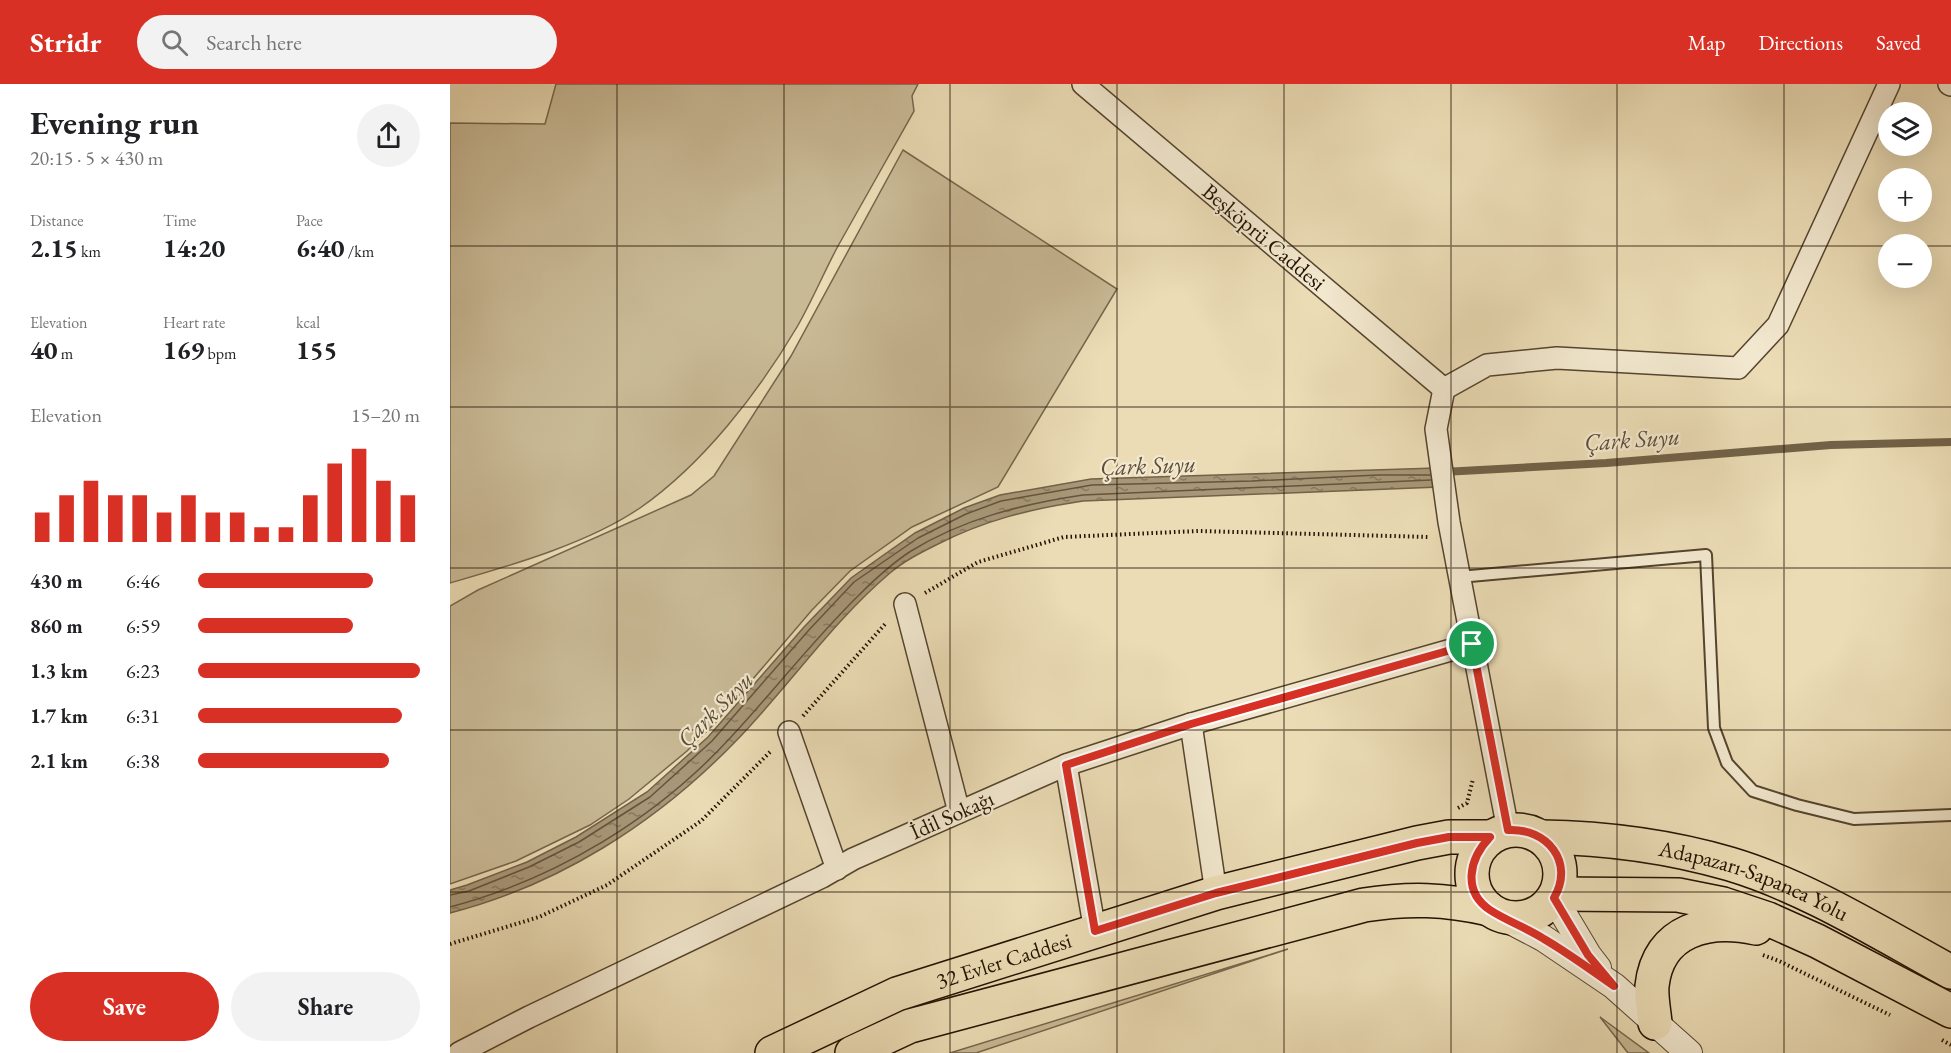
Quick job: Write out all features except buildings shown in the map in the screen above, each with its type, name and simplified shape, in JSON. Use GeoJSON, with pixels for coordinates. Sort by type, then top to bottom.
{"type":"FeatureCollection","features":[{"type":"Feature","properties":{"kind":"main road"},"geometry":{"type":"LineString","coordinates":[[1520,829],[1542,837],[1558,857],[1561,869],[1560,882],[1555,896],[1544,909],[1531,916],[1516,918],[1495,913],[1480,899],[1474,887],[1472,873],[1474,860],[1480,848],[1499,833],[1520,829]]}},
{"type":"Feature","properties":{"kind":"main road","name":"32 Evler Caddesi"},"geometry":{"type":"LineString","coordinates":[[772,1053],[897,994],[1216,893],[1417,843],[1449,837],[1499,833]]}},
{"type":"Feature","properties":{"kind":"main road","name":"Adapazarı-Sapanca Yolu"},"geometry":{"type":"LineString","coordinates":[[1542,837],[1588,838],[1639,843],[1731,864],[1778,882],[1827,905],[1951,972]]}},
{"type":"Feature","properties":{"kind":"main road","name":"Adapazarı-Sapanca Yolu"},"geometry":{"type":"LineString","coordinates":[[1555,896],[1678,895],[1723,904],[1768,919],[1817,941],[1946,1025]]}},
{"type":"Feature","properties":{"kind":"main road","name":"32 Evler Caddesi"},"geometry":{"type":"LineString","coordinates":[[865,1050],[910,1026],[1364,905],[1394,900],[1422,899],[1456,902],[1495,913]]}},
{"type":"Feature","properties":{"kind":"main road"},"geometry":{"type":"LineString","coordinates":[[1656,1023],[1652,986],[1656,967],[1666,948],[1680,936],[1703,926],[1736,924],[1817,941]]}},
{"type":"Feature","properties":{"kind":"street","name":"Beşköprü Caddesi"},"geometry":{"type":"LineString","coordinates":[[1083,84],[1444,389]]}},
{"type":"Feature","properties":{"kind":"street"},"geometry":{"type":"LineString","coordinates":[[1499,833],[1472,644],[1449,522],[1436,429],[1444,389],[1487,365],[1557,358],[1738,368],[1778,325],[1889,84]]}},
{"type":"Feature","properties":{"kind":"street"},"geometry":{"type":"LineString","coordinates":[[906,604],[959,812]]}},
{"type":"Feature","properties":{"kind":"street","name":"İdil Sokağı"},"geometry":{"type":"LineString","coordinates":[[459,1053],[853,859],[1066,765],[1191,724],[1472,644]]}},
{"type":"Feature","properties":{"kind":"street"},"geometry":{"type":"LineString","coordinates":[[1191,724],[1216,893]]}},
{"type":"Feature","properties":{"kind":"street"},"geometry":{"type":"LineString","coordinates":[[789,732],[837,868]]}},
{"type":"Feature","properties":{"kind":"street"},"geometry":{"type":"LineString","coordinates":[[1066,765],[1095,931]]}},
{"type":"Feature","properties":{"kind":"street"},"geometry":{"type":"LineString","coordinates":[[1555,896],[1588,955],[1614,986]]}},
{"type":"Feature","properties":{"kind":"street"},"geometry":{"type":"LineString","coordinates":[[1495,913],[1543,938],[1614,986],[1689,1053]]}},
{"type":"Feature","properties":{"kind":"lane"},"geometry":{"type":"LineString","coordinates":[[1460,577],[1706,555],[1714,728],[1727,763],[1753,791],[1854,819],[1951,814]]}},
{"type":"Feature","properties":{"kind":"path"},"geometry":{"type":"LineString","coordinates":[[1451,812],[1467,802],[1473,783],[1473,773]]}},
{"type":"Feature","properties":{"kind":"path"},"geometry":{"type":"LineString","coordinates":[[1793,967],[1898,1019]]}},
{"type":"Feature","properties":{"kind":"path"},"geometry":{"type":"LineString","coordinates":[[1946,1025],[1951,1045]]}},
{"type":"Feature","properties":{"kind":"shaded area"},"geometry":{"type":"Polygon","coordinates":[[[556,84],[918,84],[912,96],[914,111],[838,246],[797,327],[747,402],[707,449],[663,490],[619,521],[573,543],[450,583],[450,123],[545,124],[556,84]]]}},
{"type":"Feature","properties":{"kind":"shaded area"},"geometry":{"type":"Polygon","coordinates":[[[903,150],[1117,289],[998,487],[912,527],[850,571],[812,610],[716,722],[687,751],[629,799],[590,825],[516,861],[450,884],[450,606],[478,590],[691,495],[714,476],[791,356],[903,150]]]}},
{"type":"Feature","properties":{"kind":"shaded area"},"geometry":{"type":"Polygon","coordinates":[[[1288,949],[976,1053],[950,1053],[1288,949]]]}},
{"type":"Feature","properties":{"kind":"shaded area"},"geometry":{"type":"Polygon","coordinates":[[[1600,1017],[1649,1053],[1628,1053],[1600,1017]]]}},
{"type":"Feature","properties":{"kind":"water"},"geometry":{"type":"Polygon","coordinates":[[[1436,468],[1439,487],[1083,501],[1008,517],[954,536],[906,561],[869,592],[829,634],[734,743],[704,772],[639,825],[567,868],[529,886],[450,913],[450,890],[527,862],[576,837],[647,792],[708,737],[804,627],[851,578],[915,533],[964,508],[1000,495],[1091,479],[1436,468]]]}},
{"type":"Feature","properties":{"kind":"waterway","name":"Çark Suyu"},"geometry":{"type":"LineString","coordinates":[[1443,472],[1606,463],[1831,445],[1951,442]]}},
{"type":"Feature","properties":{"kind":"route"},"geometry":{"type":"LineString","coordinates":[[1472,644],[1508,830],[1520,829],[1531,832],[1542,837],[1551,846],[1558,857],[1561,869],[1560,882],[1554,898],[1588,955],[1614,986],[1543,938],[1489,909],[1480,899],[1474,887],[1472,873],[1474,860],[1480,848],[1490,837],[1449,837],[1417,843],[1216,893],[1095,931],[1066,765],[1191,724],[1472,644]]}}]}
